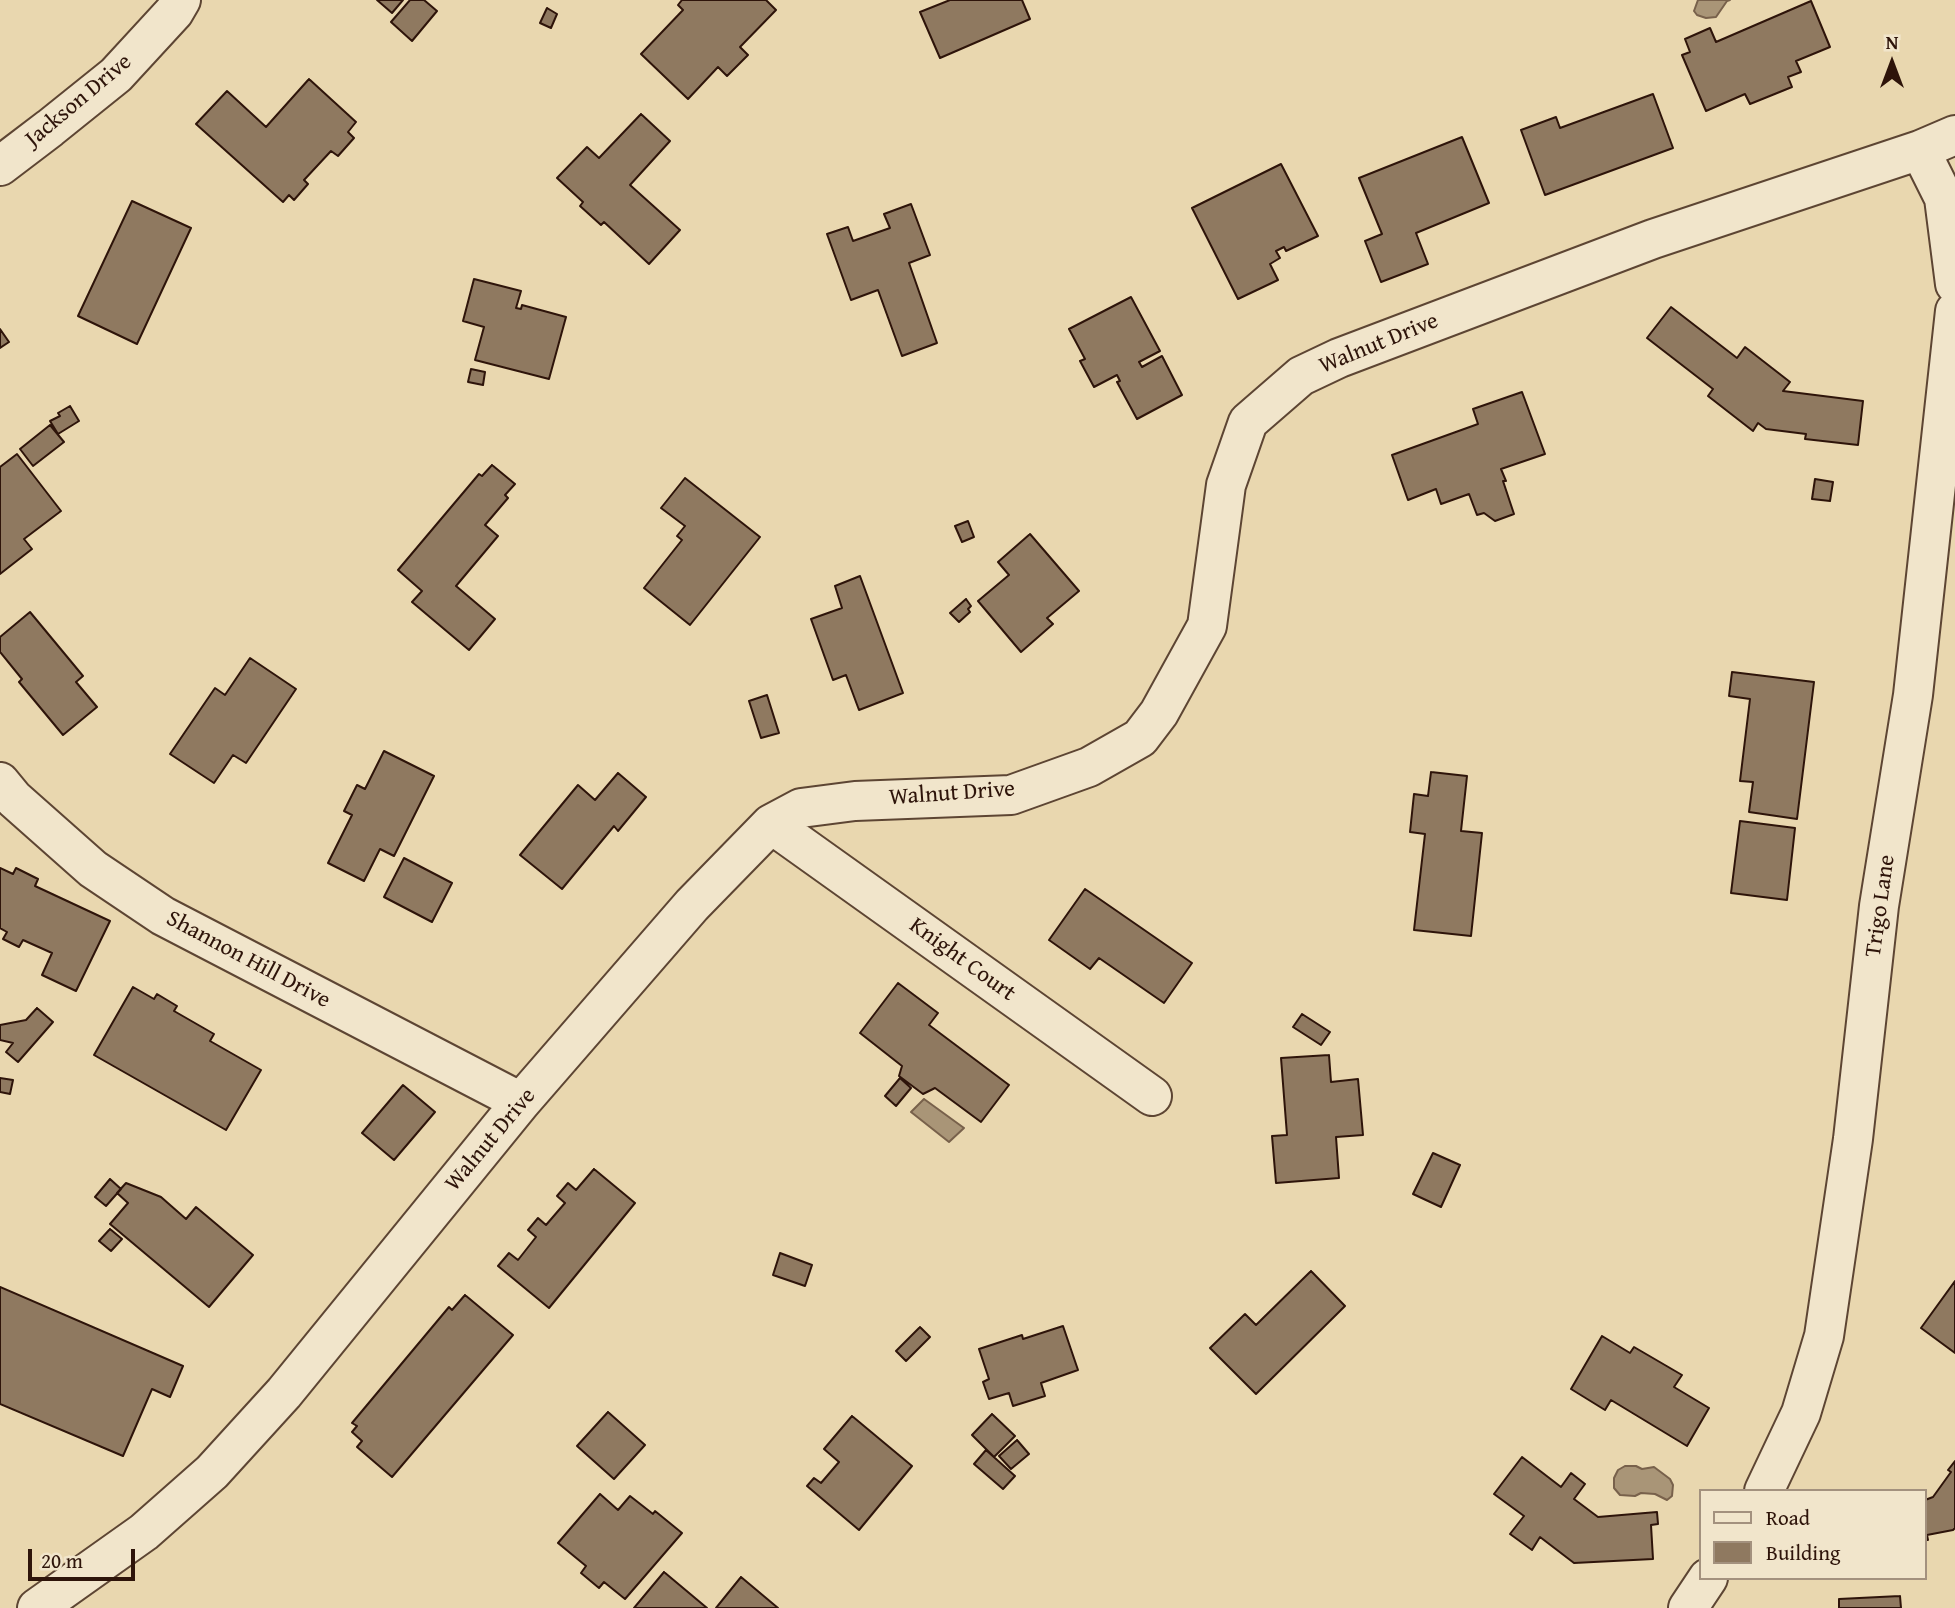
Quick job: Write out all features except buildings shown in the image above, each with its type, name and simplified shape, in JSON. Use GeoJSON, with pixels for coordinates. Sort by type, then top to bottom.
{"type":"FeatureCollection","features":[{"type":"Feature","properties":{"kind":"street","name":"Jackson Drive"},"geometry":{"type":"LineString","coordinates":[[0,166],[116,75],[174,12],[181,0]]}},
{"type":"Feature","properties":{"kind":"street","name":"Walnut Drive"},"geometry":{"type":"LineString","coordinates":[[37,1608],[144,1532],[212,1472],[284,1393],[522,1102],[692,905],[771,824],[801,808],[855,800],[1011,795],[1089,767],[1140,738],[1159,713],[1207,626],[1226,485],[1248,422],[1301,376],[1339,358],[1653,239],[1920,150],[1955,135]]}},
{"type":"Feature","properties":{"kind":"street"},"geometry":{"type":"LineString","coordinates":[[1920,150],[1944,198],[1955,284]]}},
{"type":"Feature","properties":{"kind":"street","name":"Trigo Lane"},"geometry":{"type":"LineString","coordinates":[[1765,1489],[1801,1413],[1824,1336],[1853,1139],[1879,906],[1913,695],[1955,311]]}},
{"type":"Feature","properties":{"kind":"street","name":"Shannon Hill Drive"},"geometry":{"type":"LineString","coordinates":[[0,782],[15,799],[93,869],[163,916],[522,1102]]}},
{"type":"Feature","properties":{"kind":"street","name":"Knight Court"},"geometry":{"type":"LineString","coordinates":[[771,824],[1152,1096]]}},
{"type":"Feature","properties":{"kind":"street"},"geometry":{"type":"LineString","coordinates":[[1688,1608],[1707,1580]]}},
{"type":"Feature","properties":{"kind":"shaded area"},"geometry":{"type":"Polygon","coordinates":[[[1698,0],[1730,0],[1716,17],[1706,18],[1694,11],[1698,0]]]}},
{"type":"Feature","properties":{"kind":"shaded area"},"geometry":{"type":"Polygon","coordinates":[[[924,1099],[964,1128],[949,1142],[911,1112],[924,1099]]]}},
{"type":"Feature","properties":{"kind":"shaded area"},"geometry":{"type":"Polygon","coordinates":[[[1625,1466],[1642,1469],[1654,1467],[1670,1479],[1673,1485],[1672,1496],[1667,1500],[1655,1494],[1620,1495],[1614,1488],[1614,1478],[1618,1470],[1625,1466]]]}}]}
